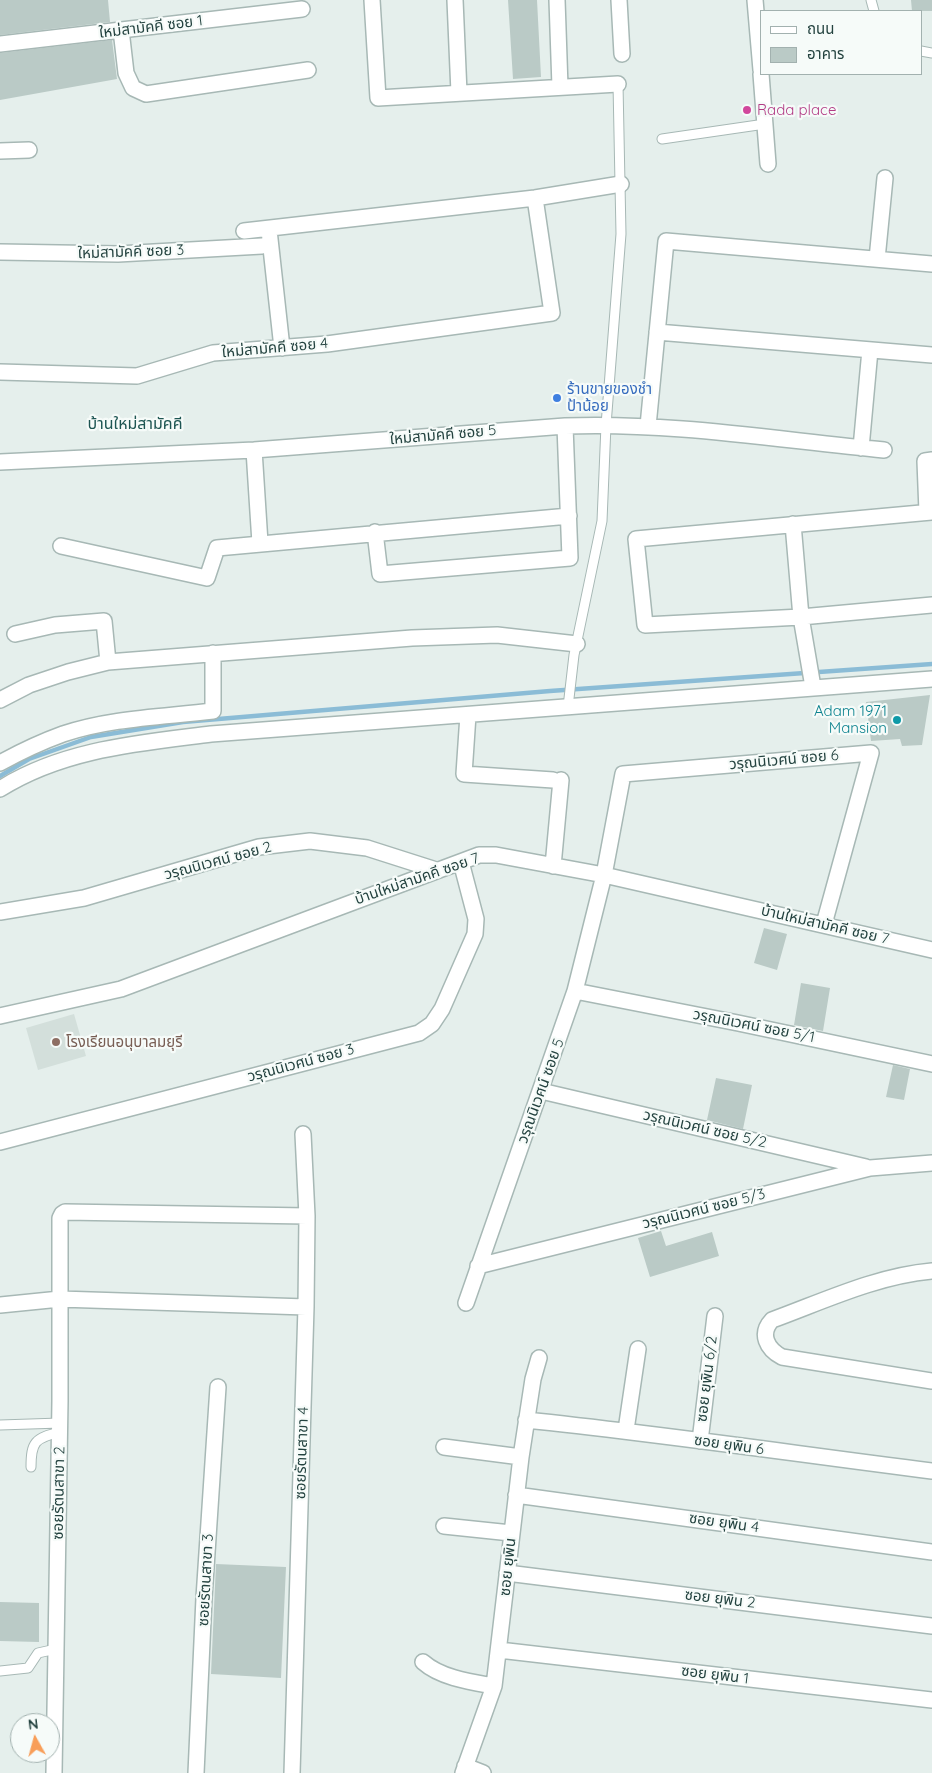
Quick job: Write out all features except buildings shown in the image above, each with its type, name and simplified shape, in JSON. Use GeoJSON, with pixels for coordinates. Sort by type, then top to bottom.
{"type":"FeatureCollection","features":[{"type":"Feature","properties":{"kind":"street"},"geometry":{"type":"LineString","coordinates":[[372,0],[378,98],[618,84]]}},
{"type":"Feature","properties":{"kind":"street"},"geometry":{"type":"LineString","coordinates":[[455,0],[459,93]]}},
{"type":"Feature","properties":{"kind":"street"},"geometry":{"type":"LineString","coordinates":[[557,0],[560,88]]}},
{"type":"Feature","properties":{"kind":"street"},"geometry":{"type":"LineString","coordinates":[[620,0],[622,54]]}},
{"type":"Feature","properties":{"kind":"street"},"geometry":{"type":"LineString","coordinates":[[755,0],[760,58]]}},
{"type":"Feature","properties":{"kind":"street","name":"ใหม่สามัคคี ซอย 1"},"geometry":{"type":"LineString","coordinates":[[0,44],[302,9]]}},
{"type":"Feature","properties":{"kind":"street"},"geometry":{"type":"LineString","coordinates":[[121,30],[126,73],[133,88],[146,94],[308,70]]}},
{"type":"Feature","properties":{"kind":"street"},"geometry":{"type":"LineString","coordinates":[[761,75],[768,164]]}},
{"type":"Feature","properties":{"kind":"street"},"geometry":{"type":"LineString","coordinates":[[0,151],[29,150]]}},
{"type":"Feature","properties":{"kind":"street"},"geometry":{"type":"LineString","coordinates":[[877,259],[885,178]]}},
{"type":"Feature","properties":{"kind":"street"},"geometry":{"type":"LineString","coordinates":[[244,231],[535,198],[621,184]]}},
{"type":"Feature","properties":{"kind":"street","name":"ใหม่สามัคคี ซอย 4"},"geometry":{"type":"LineString","coordinates":[[0,372],[137,376],[213,353],[327,344],[552,313],[535,198]]}},
{"type":"Feature","properties":{"kind":"street"},"geometry":{"type":"LineString","coordinates":[[268,228],[282,348]]}},
{"type":"Feature","properties":{"kind":"street"},"geometry":{"type":"LineString","coordinates":[[648,426],[666,241],[932,264]]}},
{"type":"Feature","properties":{"kind":"street","name":"ใหม่สามัคคี ซอย 3"},"geometry":{"type":"LineString","coordinates":[[0,252],[118,254],[262,246]]}},
{"type":"Feature","properties":{"kind":"street"},"geometry":{"type":"LineString","coordinates":[[657,332],[932,355]]}},
{"type":"Feature","properties":{"kind":"street"},"geometry":{"type":"LineString","coordinates":[[861,448],[870,350]]}},
{"type":"Feature","properties":{"kind":"street","name":"ใหม่สามัคคี ซอย 5"},"geometry":{"type":"LineString","coordinates":[[0,462],[254,450],[565,426],[606,425],[648,426],[884,450]]}},
{"type":"Feature","properties":{"kind":"street"},"geometry":{"type":"LineString","coordinates":[[375,532],[380,574],[570,558],[565,426]]}},
{"type":"Feature","properties":{"kind":"street"},"geometry":{"type":"LineString","coordinates":[[254,450],[260,543]]}},
{"type":"Feature","properties":{"kind":"street"},"geometry":{"type":"LineString","coordinates":[[932,460],[924,461],[929,512],[636,539],[645,625],[802,617],[932,605]]}},
{"type":"Feature","properties":{"kind":"street"},"geometry":{"type":"LineString","coordinates":[[62,546],[206,578],[217,548],[375,532],[569,516]]}},
{"type":"Feature","properties":{"kind":"street"},"geometry":{"type":"LineString","coordinates":[[794,524],[802,617],[813,687]]}},
{"type":"Feature","properties":{"kind":"street"},"geometry":{"type":"LineString","coordinates":[[15,634],[55,625],[104,621],[108,662]]}},
{"type":"Feature","properties":{"kind":"street"},"geometry":{"type":"LineString","coordinates":[[0,700],[29,685],[68,672],[108,662],[412,638],[496,635],[577,644]]}},
{"type":"Feature","properties":{"kind":"street"},"geometry":{"type":"LineString","coordinates":[[0,763],[44,742],[79,730],[112,723],[213,711],[213,653]]}},
{"type":"Feature","properties":{"kind":"street"},"geometry":{"type":"LineString","coordinates":[[0,789],[29,773],[96,751],[139,743],[211,734],[468,714],[569,703],[932,679]]}},
{"type":"Feature","properties":{"kind":"street"},"geometry":{"type":"LineString","coordinates":[[468,714],[464,774],[557,780],[553,866]]}},
{"type":"Feature","properties":{"kind":"street","name":"วรุณนิเวศน์ ซอย 6"},"geometry":{"type":"LineString","coordinates":[[604,875],[623,774],[871,753],[824,924]]}},
{"type":"Feature","properties":{"kind":"street","name":"วรุณนิเวศน์ ซอย 2"},"geometry":{"type":"LineString","coordinates":[[0,912],[84,898],[259,848],[310,841],[368,848],[436,870]]}},
{"type":"Feature","properties":{"kind":"street","name":"บ้านใหม่สามัคคี ซอย 7"},"geometry":{"type":"LineString","coordinates":[[0,1016],[121,989],[479,855],[496,855],[604,875],[932,950]]}},
{"type":"Feature","properties":{"kind":"street","name":"วรุณนิเวศน์ ซอย 3"},"geometry":{"type":"LineString","coordinates":[[0,1142],[419,1033],[432,1024],[442,1009],[475,934],[476,919],[461,862]]}},
{"type":"Feature","properties":{"kind":"street","name":"วรุณนิเวศน์ ซอย 5"},"geometry":{"type":"LineString","coordinates":[[466,1303],[575,991],[604,875]]}},
{"type":"Feature","properties":{"kind":"street","name":"วรุณนิเวศน์ ซอย 5/1"},"geometry":{"type":"LineString","coordinates":[[575,991],[932,1064]]}},
{"type":"Feature","properties":{"kind":"street","name":"วรุณนิเวศน์ ซอย 5/2"},"geometry":{"type":"LineString","coordinates":[[541,1090],[870,1168]]}},
{"type":"Feature","properties":{"kind":"street","name":"ซอยรัตนสาขา 4"},"geometry":{"type":"LineString","coordinates":[[292,1773],[306,1307],[307,1216],[303,1134]]}},
{"type":"Feature","properties":{"kind":"street","name":"วรุณนิเวศน์ ซอย 5/3"},"geometry":{"type":"LineString","coordinates":[[478,1266],[870,1168],[932,1163]]}},
{"type":"Feature","properties":{"kind":"street","name":"ซอยรัตนสาขา 2"},"geometry":{"type":"LineString","coordinates":[[54,1773],[62,1214],[65,1212],[307,1216]]}},
{"type":"Feature","properties":{"kind":"street"},"geometry":{"type":"LineString","coordinates":[[932,1271],[908,1273],[879,1280],[772,1320],[766,1330],[769,1348],[782,1357],[932,1381]]}},
{"type":"Feature","properties":{"kind":"street"},"geometry":{"type":"LineString","coordinates":[[0,1305],[60,1299],[306,1307]]}},
{"type":"Feature","properties":{"kind":"street","name":"ซอย ยุพิน 6/2"},"geometry":{"type":"LineString","coordinates":[[700,1441],[715,1316]]}},
{"type":"Feature","properties":{"kind":"street"},"geometry":{"type":"LineString","coordinates":[[626,1430],[638,1349]]}},
{"type":"Feature","properties":{"kind":"street","name":"ซอย ยุพิน"},"geometry":{"type":"LineString","coordinates":[[464,1770],[494,1686],[521,1457],[538,1358]]}},
{"type":"Feature","properties":{"kind":"street","name":"ซอยรัตนสาขา 3"},"geometry":{"type":"LineString","coordinates":[[196,1773],[204,1598],[218,1387]]}},
{"type":"Feature","properties":{"kind":"street","name":"ซอย ยุพิน 6"},"geometry":{"type":"LineString","coordinates":[[526,1420],[626,1430],[932,1471]]}},
{"type":"Feature","properties":{"kind":"street"},"geometry":{"type":"LineString","coordinates":[[444,1447],[521,1457]]}},
{"type":"Feature","properties":{"kind":"street","name":"ซอย ยุพิน 4"},"geometry":{"type":"LineString","coordinates":[[516,1495],[932,1552]]}},
{"type":"Feature","properties":{"kind":"street"},"geometry":{"type":"LineString","coordinates":[[444,1526],[512,1533]]}},
{"type":"Feature","properties":{"kind":"street","name":"ซอย ยุพิน 2"},"geometry":{"type":"LineString","coordinates":[[507,1572],[932,1626]]}},
{"type":"Feature","properties":{"kind":"street","name":"ซอย ยุพิน 1"},"geometry":{"type":"LineString","coordinates":[[499,1650],[932,1700]]}},
{"type":"Feature","properties":{"kind":"street"},"geometry":{"type":"LineString","coordinates":[[423,1662],[428,1667],[449,1675],[494,1686]]}},
{"type":"Feature","properties":{"kind":"street"},"geometry":{"type":"LineString","coordinates":[[464,1770],[483,1773]]}},
{"type":"Feature","properties":{"kind":"lane"},"geometry":{"type":"LineString","coordinates":[[569,703],[577,644],[602,521],[606,425],[621,234],[618,84]]}},
{"type":"Feature","properties":{"kind":"lane"},"geometry":{"type":"LineString","coordinates":[[662,139],[765,124]]}},
{"type":"Feature","properties":{"kind":"lane"},"geometry":{"type":"LineString","coordinates":[[0,1424],[60,1427]]}},
{"type":"Feature","properties":{"kind":"lane"},"geometry":{"type":"LineString","coordinates":[[31,1467],[31,1450],[37,1441],[60,1427]]}},
{"type":"Feature","properties":{"kind":"lane"},"geometry":{"type":"LineString","coordinates":[[0,1671],[28,1668],[38,1653],[56,1649]]}},
{"type":"Feature","properties":{"kind":"shaded area","name":"โรงเรียนอนุบาลมยุรี"},"geometry":{"type":"Polygon","coordinates":[[[74,1014],[86,1056],[38,1070],[26,1028],[74,1014]]]}},
{"type":"Feature","properties":{"kind":"waterway"},"geometry":{"type":"LineString","coordinates":[[0,776],[29,759],[91,737],[183,722],[550,691],[932,664]]}},
{"type":"Feature","properties":{"kind":"place","name":"Rada place"},"geometry":{"type":"Point","coordinates":[747,110]}},
{"type":"Feature","properties":{"kind":"place","name":"ร้านขายของชำ ป้าน้อย"},"geometry":{"type":"Point","coordinates":[557,398]}},
{"type":"Feature","properties":{"kind":"place","name":"Adam 1971 Mansion"},"geometry":{"type":"Point","coordinates":[897,720]}},
{"type":"Feature","properties":{"kind":"place","name":"โรงเรียนอนุบาลมยุรี"},"geometry":{"type":"Point","coordinates":[56,1042]}},
{"type":"Feature","properties":{"kind":"district","name":"บ้านใหม่สามัคคี"},"geometry":{"type":"Point","coordinates":[135,424]}}]}
